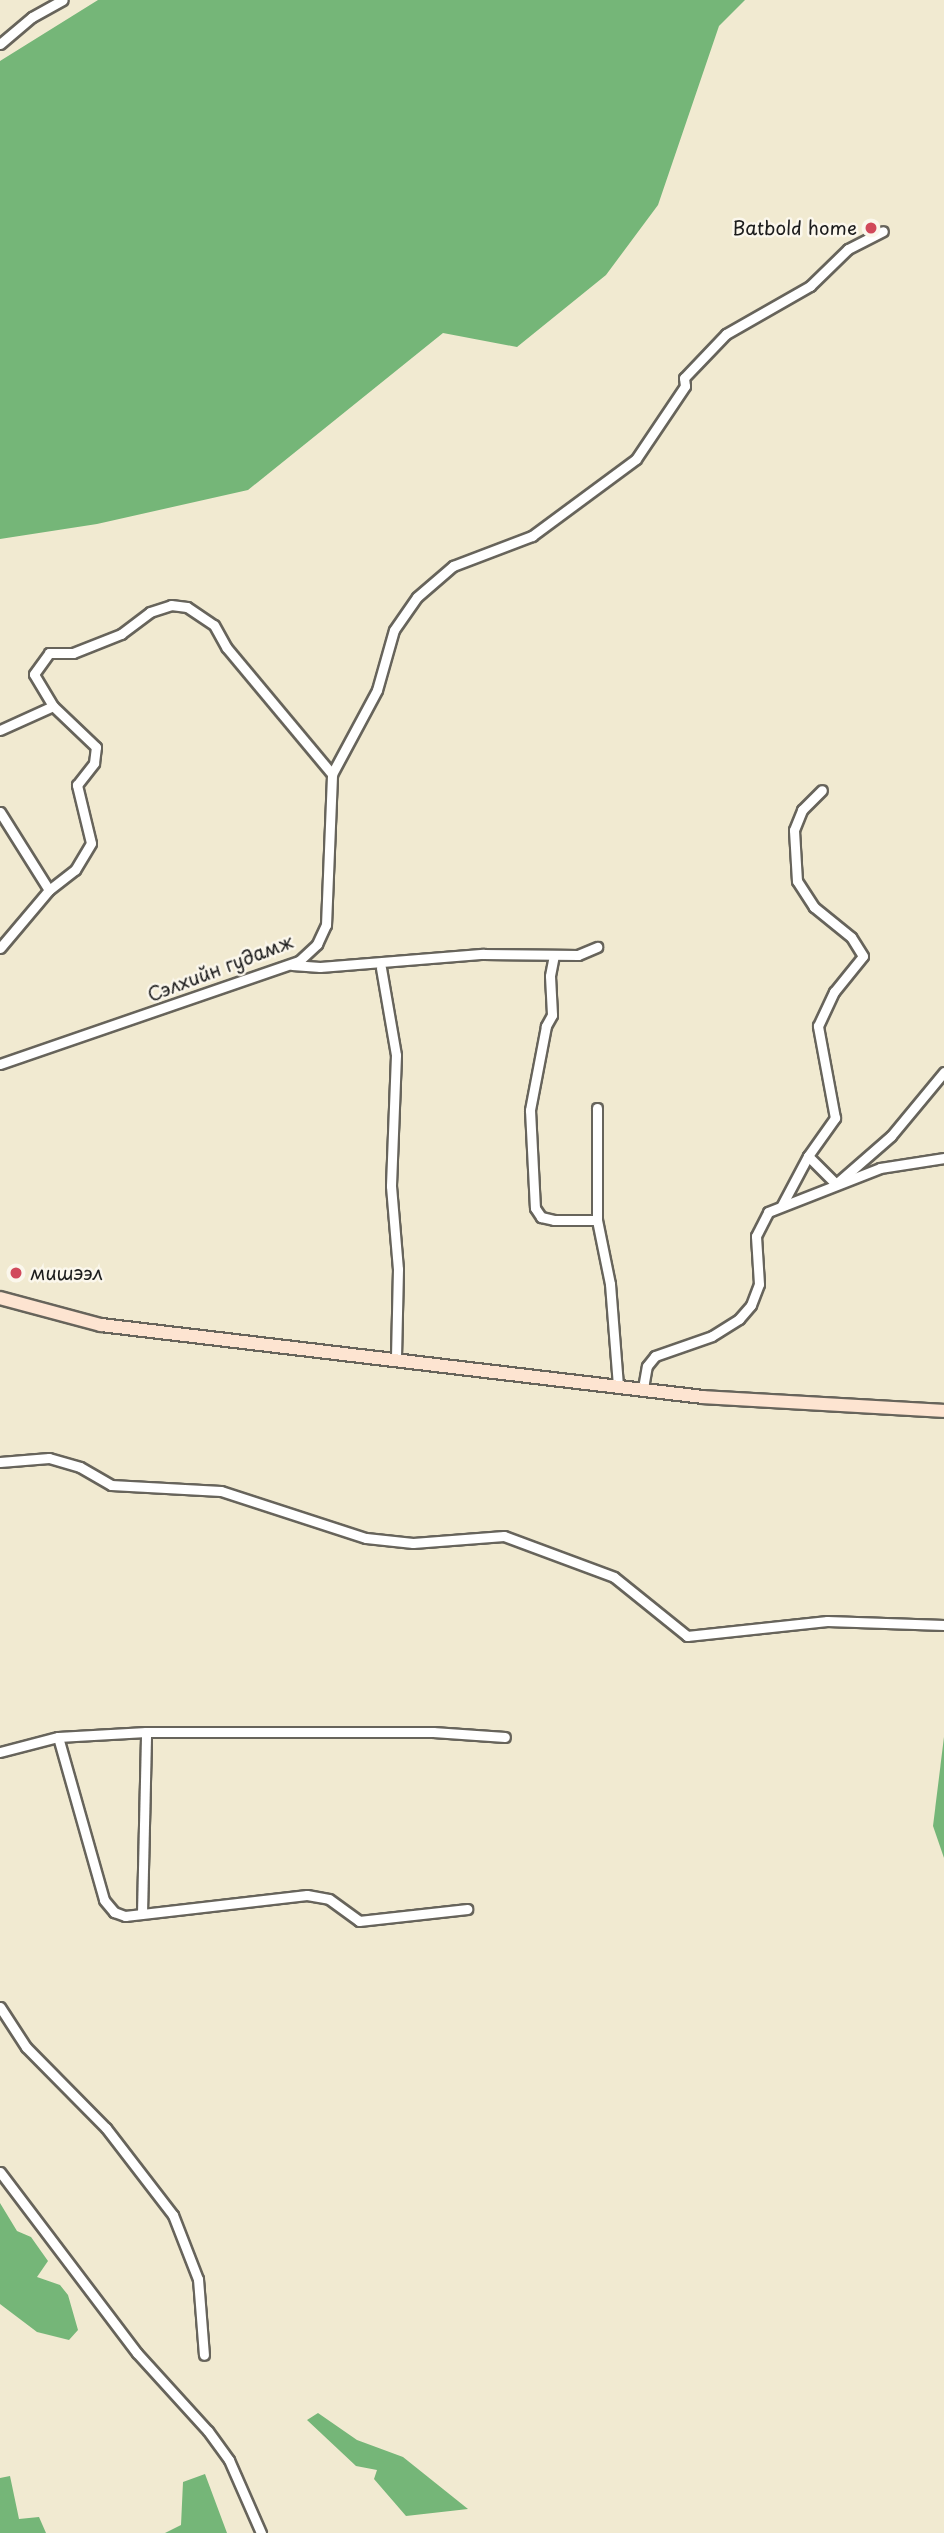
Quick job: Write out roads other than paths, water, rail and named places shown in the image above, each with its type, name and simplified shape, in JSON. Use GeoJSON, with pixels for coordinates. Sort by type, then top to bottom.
{"type":"FeatureCollection","features":[{"type":"Feature","properties":{"kind":"main road"},"geometry":{"type":"LineString","coordinates":[[0,1298],[101,1325],[397,1358],[704,1397],[944,1412]]}},
{"type":"Feature","properties":{"kind":"street"},"geometry":{"type":"LineString","coordinates":[[0,44],[32,17],[63,0]]}},
{"type":"Feature","properties":{"kind":"street","name":"Сэлхийн гудамж"},"geometry":{"type":"LineString","coordinates":[[0,1064],[287,965],[317,944],[326,925],[332,774],[377,690],[394,630],[417,597],[453,566],[532,537],[636,459],[685,386],[684,378],[726,334],[810,286],[848,248],[883,231]]}},
{"type":"Feature","properties":{"kind":"street"},"geometry":{"type":"LineString","coordinates":[[0,948],[49,890],[75,870],[92,843],[77,785],[97,754],[96,747],[53,706],[34,674],[49,653],[74,653],[121,634],[150,612],[171,606],[187,607],[214,625],[227,648],[332,774]]}},
{"type":"Feature","properties":{"kind":"street"},"geometry":{"type":"LineString","coordinates":[[0,730],[53,706]]}},
{"type":"Feature","properties":{"kind":"street"},"geometry":{"type":"LineString","coordinates":[[782,1205],[808,1156],[835,1118],[818,1026],[834,992],[863,956],[851,937],[814,907],[797,881],[794,830],[802,810],[822,790]]}},
{"type":"Feature","properties":{"kind":"street"},"geometry":{"type":"LineString","coordinates":[[0,812],[49,890]]}},
{"type":"Feature","properties":{"kind":"street"},"geometry":{"type":"LineString","coordinates":[[287,965],[320,967],[449,955],[578,955],[597,947]]}},
{"type":"Feature","properties":{"kind":"street"},"geometry":{"type":"LineString","coordinates":[[554,955],[550,985],[553,1006],[530,1110],[535,1209],[541,1217],[554,1220],[597,1220]]}},
{"type":"Feature","properties":{"kind":"street"},"geometry":{"type":"LineString","coordinates":[[381,968],[396,1055],[391,1213],[398,1269],[397,1358]]}},
{"type":"Feature","properties":{"kind":"street"},"geometry":{"type":"LineString","coordinates":[[836,1184],[891,1136],[944,1072]]}},
{"type":"Feature","properties":{"kind":"street"},"geometry":{"type":"LineString","coordinates":[[597,1108],[597,1220],[610,1284],[618,1386]]}},
{"type":"Feature","properties":{"kind":"street"},"geometry":{"type":"LineString","coordinates":[[808,1156],[836,1184]]}},
{"type":"Feature","properties":{"kind":"street"},"geometry":{"type":"LineString","coordinates":[[643,1388],[647,1366],[656,1356],[712,1336],[739,1320],[751,1305],[759,1284],[756,1236],[768,1212],[880,1168],[944,1158]]}},
{"type":"Feature","properties":{"kind":"street"},"geometry":{"type":"LineString","coordinates":[[0,1462],[65,1460],[110,1485],[237,1494],[366,1538],[413,1543],[505,1536],[614,1577],[687,1636],[827,1620],[944,1625]]}},
{"type":"Feature","properties":{"kind":"street"},"geometry":{"type":"LineString","coordinates":[[142,1913],[146,1732]]}},
{"type":"Feature","properties":{"kind":"street"},"geometry":{"type":"LineString","coordinates":[[0,1752],[58,1737],[146,1732],[433,1732],[505,1737]]}},
{"type":"Feature","properties":{"kind":"street"},"geometry":{"type":"LineString","coordinates":[[58,1737],[104,1900],[114,1912],[142,1913],[307,1895],[329,1899],[359,1921],[467,1909]]}},
{"type":"Feature","properties":{"kind":"street"},"geometry":{"type":"LineString","coordinates":[[0,2007],[26,2047],[106,2128],[173,2215],[198,2279],[204,2355]]}},
{"type":"Feature","properties":{"kind":"street"},"geometry":{"type":"LineString","coordinates":[[0,2172],[138,2353],[208,2431],[229,2460],[261,2533]]}},
{"type":"Feature","properties":{"kind":"place","name":"Batbold home"},"geometry":{"type":"Point","coordinates":[871,228]}},
{"type":"Feature","properties":{"kind":"place","name":"мишээл"},"geometry":{"type":"Point","coordinates":[16,1273]}}]}
